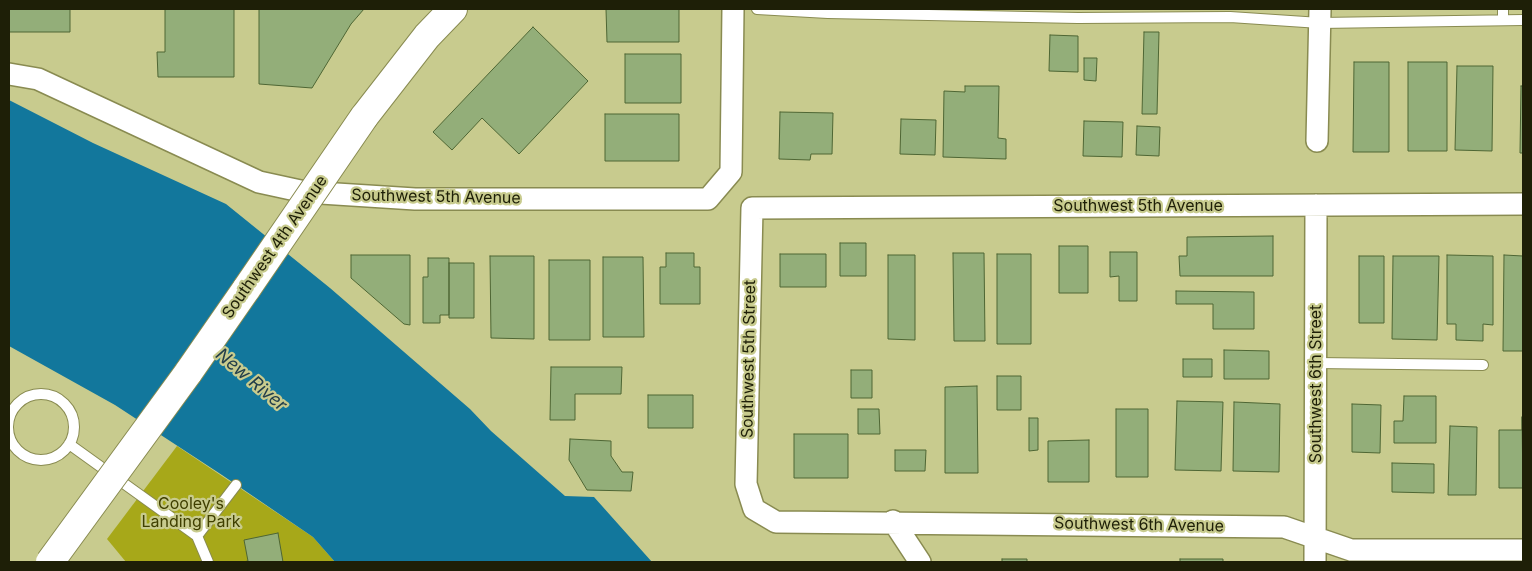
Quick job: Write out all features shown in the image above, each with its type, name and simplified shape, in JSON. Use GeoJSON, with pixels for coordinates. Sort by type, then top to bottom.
{"type":"FeatureCollection","features":[{"type":"Feature","properties":{"kind":"main road","name":"Southwest 4th Avenue"},"geometry":{"type":"LineString","coordinates":[[50,562],[242,296],[364,117],[426,36],[453,9]]}},
{"type":"Feature","properties":{"kind":"street","name":"Southwest 5th Avenue"},"geometry":{"type":"LineString","coordinates":[[9,74],[38,79],[259,182],[305,192],[415,199],[708,199],[731,172],[733,9]]}},
{"type":"Feature","properties":{"kind":"street"},"geometry":{"type":"LineString","coordinates":[[1317,141],[1320,16]]}},
{"type":"Feature","properties":{"kind":"street","name":"Southwest 5th Avenue"},"geometry":{"type":"LineString","coordinates":[[752,208],[1523,204]]}},
{"type":"Feature","properties":{"kind":"street","name":"Southwest 6th Street"},"geometry":{"type":"LineString","coordinates":[[1316,206],[1316,562]]}},
{"type":"Feature","properties":{"kind":"street","name":"Southwest 5th Street"},"geometry":{"type":"LineString","coordinates":[[752,208],[746,484],[754,509]]}},
{"type":"Feature","properties":{"kind":"street","name":"Southwest 6th Avenue"},"geometry":{"type":"LineString","coordinates":[[754,509],[776,522],[1284,526],[1351,550],[1523,550]]}},
{"type":"Feature","properties":{"kind":"street"},"geometry":{"type":"LineString","coordinates":[[893,522],[920,562]]}},
{"type":"Feature","properties":{"kind":"lane"},"geometry":{"type":"LineString","coordinates":[[757,9],[828,13],[935,15],[1320,16],[1523,20]]}},
{"type":"Feature","properties":{"kind":"lane"},"geometry":{"type":"LineString","coordinates":[[1503,9],[1503,20]]}},
{"type":"Feature","properties":{"kind":"lane"},"geometry":{"type":"LineString","coordinates":[[1316,363],[1483,365]]}},
{"type":"Feature","properties":{"kind":"lane"},"geometry":{"type":"LineString","coordinates":[[40,394],[51,396],[61,401],[73,418],[74,429],[69,444],[59,455],[50,459],[30,458],[14,445],[9,434],[12,412],[24,400],[40,394]]}},
{"type":"Feature","properties":{"kind":"lane"},"geometry":{"type":"LineString","coordinates":[[69,444],[197,536],[208,562]]}},
{"type":"Feature","properties":{"kind":"lane"},"geometry":{"type":"LineString","coordinates":[[197,536],[236,484]]}},
{"type":"Feature","properties":{"kind":"green space","name":"Cooley's Landing Park"},"geometry":{"type":"Polygon","coordinates":[[[177,446],[313,537],[335,562],[126,562],[107,539],[177,446]]]}},
{"type":"Feature","properties":{"kind":"water","name":"New River"},"geometry":{"type":"Polygon","coordinates":[[[9,100],[93,143],[226,204],[330,288],[470,409],[491,431],[565,496],[594,497],[652,562],[335,562],[313,537],[222,475],[115,405],[9,346],[9,100]]]}},
{"type":"Feature","properties":{"kind":"building"},"geometry":{"type":"Polygon","coordinates":[[[9,9],[70,9],[70,32],[9,32],[9,9]]]}},
{"type":"Feature","properties":{"kind":"building"},"geometry":{"type":"Polygon","coordinates":[[[165,9],[234,9],[234,77],[158,77],[157,52],[165,52],[165,9]]]}},
{"type":"Feature","properties":{"kind":"building"},"geometry":{"type":"Polygon","coordinates":[[[259,9],[364,9],[351,24],[312,88],[259,84],[259,9]]]}},
{"type":"Feature","properties":{"kind":"building"},"geometry":{"type":"Polygon","coordinates":[[[606,9],[679,9],[679,42],[607,42],[606,9]]]}},
{"type":"Feature","properties":{"kind":"building"},"geometry":{"type":"Polygon","coordinates":[[[533,27],[588,81],[519,154],[482,118],[452,150],[433,132],[533,27]]]}},
{"type":"Feature","properties":{"kind":"building"},"geometry":{"type":"Polygon","coordinates":[[[1144,32],[1159,32],[1157,114],[1142,114],[1144,32]]]}},
{"type":"Feature","properties":{"kind":"building"},"geometry":{"type":"Polygon","coordinates":[[[1050,35],[1078,36],[1078,72],[1049,71],[1050,35]]]}},
{"type":"Feature","properties":{"kind":"building"},"geometry":{"type":"Polygon","coordinates":[[[625,54],[681,54],[681,103],[625,103],[625,54]]]}},
{"type":"Feature","properties":{"kind":"building"},"geometry":{"type":"Polygon","coordinates":[[[1084,58],[1097,58],[1096,81],[1084,80],[1084,58]]]}},
{"type":"Feature","properties":{"kind":"building"},"geometry":{"type":"Polygon","coordinates":[[[1354,62],[1389,62],[1389,152],[1353,152],[1354,62]]]}},
{"type":"Feature","properties":{"kind":"building"},"geometry":{"type":"Polygon","coordinates":[[[1408,62],[1447,62],[1447,151],[1408,151],[1408,62]]]}},
{"type":"Feature","properties":{"kind":"building"},"geometry":{"type":"Polygon","coordinates":[[[1457,66],[1493,66],[1492,151],[1455,150],[1457,66]]]}},
{"type":"Feature","properties":{"kind":"building"},"geometry":{"type":"Polygon","coordinates":[[[965,86],[999,86],[998,138],[1006,139],[1006,159],[943,157],[944,91],[965,92],[965,86]]]}},
{"type":"Feature","properties":{"kind":"building"},"geometry":{"type":"Polygon","coordinates":[[[1521,86],[1523,86],[1523,153],[1520,153],[1521,86]]]}},
{"type":"Feature","properties":{"kind":"building"},"geometry":{"type":"Polygon","coordinates":[[[780,112],[833,113],[832,154],[811,154],[810,160],[779,159],[780,112]]]}},
{"type":"Feature","properties":{"kind":"building"},"geometry":{"type":"Polygon","coordinates":[[[605,114],[679,114],[679,161],[605,161],[605,114]]]}},
{"type":"Feature","properties":{"kind":"building"},"geometry":{"type":"Polygon","coordinates":[[[901,119],[936,120],[935,155],[900,154],[901,119]]]}},
{"type":"Feature","properties":{"kind":"building"},"geometry":{"type":"Polygon","coordinates":[[[1084,121],[1123,122],[1122,157],[1083,156],[1084,121]]]}},
{"type":"Feature","properties":{"kind":"building"},"geometry":{"type":"Polygon","coordinates":[[[1137,126],[1160,127],[1159,156],[1136,155],[1137,126]]]}},
{"type":"Feature","properties":{"kind":"building"},"geometry":{"type":"Polygon","coordinates":[[[1273,236],[1273,276],[1180,276],[1179,256],[1187,256],[1187,237],[1273,236]]]}},
{"type":"Feature","properties":{"kind":"building"},"geometry":{"type":"Polygon","coordinates":[[[840,243],[866,243],[866,276],[840,276],[840,243]]]}},
{"type":"Feature","properties":{"kind":"building"},"geometry":{"type":"Polygon","coordinates":[[[1059,246],[1088,246],[1088,293],[1059,293],[1059,246]]]}},
{"type":"Feature","properties":{"kind":"building"},"geometry":{"type":"Polygon","coordinates":[[[1110,252],[1137,252],[1137,301],[1119,301],[1119,276],[1110,277],[1110,252]]]}},
{"type":"Feature","properties":{"kind":"building"},"geometry":{"type":"Polygon","coordinates":[[[666,253],[694,253],[694,267],[700,267],[700,304],[660,304],[660,267],[666,267],[666,253]]]}},
{"type":"Feature","properties":{"kind":"building"},"geometry":{"type":"Polygon","coordinates":[[[953,253],[984,253],[985,341],[954,341],[953,253]]]}},
{"type":"Feature","properties":{"kind":"building"},"geometry":{"type":"Polygon","coordinates":[[[780,254],[826,254],[826,287],[780,287],[780,254]]]}},
{"type":"Feature","properties":{"kind":"building"},"geometry":{"type":"Polygon","coordinates":[[[997,254],[1031,254],[1031,344],[997,344],[997,254]]]}},
{"type":"Feature","properties":{"kind":"building"},"geometry":{"type":"Polygon","coordinates":[[[351,255],[410,255],[410,325],[404,324],[351,278],[351,255]]]}},
{"type":"Feature","properties":{"kind":"building"},"geometry":{"type":"Polygon","coordinates":[[[888,255],[915,255],[915,340],[888,339],[888,255]]]}},
{"type":"Feature","properties":{"kind":"building"},"geometry":{"type":"Polygon","coordinates":[[[1447,255],[1493,256],[1493,325],[1483,324],[1483,341],[1456,340],[1456,324],[1447,324],[1447,255]]]}},
{"type":"Feature","properties":{"kind":"building"},"geometry":{"type":"Polygon","coordinates":[[[1504,255],[1523,256],[1523,351],[1503,351],[1504,255]]]}},
{"type":"Feature","properties":{"kind":"building"},"geometry":{"type":"Polygon","coordinates":[[[490,256],[534,256],[534,339],[491,338],[490,256]]]}},
{"type":"Feature","properties":{"kind":"building"},"geometry":{"type":"Polygon","coordinates":[[[1359,256],[1384,256],[1384,323],[1359,323],[1359,256]]]}},
{"type":"Feature","properties":{"kind":"building"},"geometry":{"type":"Polygon","coordinates":[[[1393,256],[1439,256],[1437,340],[1392,339],[1393,256]]]}},
{"type":"Feature","properties":{"kind":"building"},"geometry":{"type":"Polygon","coordinates":[[[603,257],[643,257],[644,337],[603,337],[603,257]]]}},
{"type":"Feature","properties":{"kind":"building"},"geometry":{"type":"Polygon","coordinates":[[[428,258],[449,258],[449,315],[440,315],[440,323],[423,323],[423,277],[428,277],[428,258]]]}},
{"type":"Feature","properties":{"kind":"building"},"geometry":{"type":"Polygon","coordinates":[[[549,260],[590,260],[590,340],[549,340],[549,260]]]}},
{"type":"Feature","properties":{"kind":"building"},"geometry":{"type":"Polygon","coordinates":[[[449,263],[474,263],[474,318],[449,318],[449,263]]]}},
{"type":"Feature","properties":{"kind":"building"},"geometry":{"type":"Polygon","coordinates":[[[1176,291],[1254,292],[1254,329],[1213,329],[1213,304],[1176,304],[1176,291]]]}},
{"type":"Feature","properties":{"kind":"building"},"geometry":{"type":"Polygon","coordinates":[[[1224,350],[1269,351],[1269,379],[1224,379],[1224,350]]]}},
{"type":"Feature","properties":{"kind":"building"},"geometry":{"type":"Polygon","coordinates":[[[1183,359],[1212,359],[1212,377],[1183,377],[1183,359]]]}},
{"type":"Feature","properties":{"kind":"building"},"geometry":{"type":"Polygon","coordinates":[[[551,367],[622,367],[621,394],[575,394],[575,420],[550,420],[551,367]]]}},
{"type":"Feature","properties":{"kind":"building"},"geometry":{"type":"Polygon","coordinates":[[[851,370],[872,370],[872,398],[851,398],[851,370]]]}},
{"type":"Feature","properties":{"kind":"building"},"geometry":{"type":"Polygon","coordinates":[[[997,376],[1021,376],[1021,410],[997,410],[997,376]]]}},
{"type":"Feature","properties":{"kind":"building"},"geometry":{"type":"Polygon","coordinates":[[[977,386],[978,473],[945,473],[945,387],[977,386]]]}},
{"type":"Feature","properties":{"kind":"building"},"geometry":{"type":"Polygon","coordinates":[[[648,395],[693,395],[693,428],[648,428],[648,395]]]}},
{"type":"Feature","properties":{"kind":"building"},"geometry":{"type":"Polygon","coordinates":[[[1404,396],[1436,396],[1436,443],[1394,443],[1394,421],[1403,421],[1404,396]]]}},
{"type":"Feature","properties":{"kind":"building"},"geometry":{"type":"Polygon","coordinates":[[[1177,401],[1223,402],[1221,471],[1175,470],[1177,401]]]}},
{"type":"Feature","properties":{"kind":"building"},"geometry":{"type":"Polygon","coordinates":[[[1234,402],[1280,404],[1279,472],[1233,471],[1234,402]]]}},
{"type":"Feature","properties":{"kind":"building"},"geometry":{"type":"Polygon","coordinates":[[[1352,404],[1381,405],[1380,453],[1352,452],[1352,404]]]}},
{"type":"Feature","properties":{"kind":"building"},"geometry":{"type":"Polygon","coordinates":[[[858,409],[879,409],[880,434],[858,434],[858,409]]]}},
{"type":"Feature","properties":{"kind":"building"},"geometry":{"type":"Polygon","coordinates":[[[1116,409],[1148,409],[1148,477],[1116,477],[1116,409]]]}},
{"type":"Feature","properties":{"kind":"building"},"geometry":{"type":"Polygon","coordinates":[[[1522,417],[1523,488],[1499,488],[1499,430],[1522,430],[1522,417]]]}},
{"type":"Feature","properties":{"kind":"building"},"geometry":{"type":"Polygon","coordinates":[[[1029,418],[1038,418],[1038,450],[1029,451],[1029,418]]]}},
{"type":"Feature","properties":{"kind":"building"},"geometry":{"type":"Polygon","coordinates":[[[1450,426],[1477,427],[1476,495],[1448,495],[1450,426]]]}},
{"type":"Feature","properties":{"kind":"building"},"geometry":{"type":"Polygon","coordinates":[[[794,434],[848,434],[848,478],[794,478],[794,434]]]}},
{"type":"Feature","properties":{"kind":"building"},"geometry":{"type":"Polygon","coordinates":[[[570,439],[611,441],[611,456],[622,472],[633,472],[631,491],[587,490],[569,460],[570,439]]]}},
{"type":"Feature","properties":{"kind":"building"},"geometry":{"type":"Polygon","coordinates":[[[1089,440],[1089,482],[1048,482],[1048,441],[1089,440]]]}},
{"type":"Feature","properties":{"kind":"building"},"geometry":{"type":"Polygon","coordinates":[[[895,450],[926,450],[925,471],[895,471],[895,450]]]}},
{"type":"Feature","properties":{"kind":"building"},"geometry":{"type":"Polygon","coordinates":[[[1392,463],[1434,464],[1434,493],[1392,492],[1392,463]]]}},
{"type":"Feature","properties":{"kind":"building"},"geometry":{"type":"Polygon","coordinates":[[[278,533],[283,562],[243,562],[248,561],[244,540],[278,533]]]}},
{"type":"Feature","properties":{"kind":"building"},"geometry":{"type":"Polygon","coordinates":[[[1002,559],[1027,559],[1027,562],[1002,562],[1002,559]]]}},
{"type":"Feature","properties":{"kind":"building"},"geometry":{"type":"Polygon","coordinates":[[[1180,559],[1223,559],[1223,562],[1180,562],[1180,559]]]}}]}
